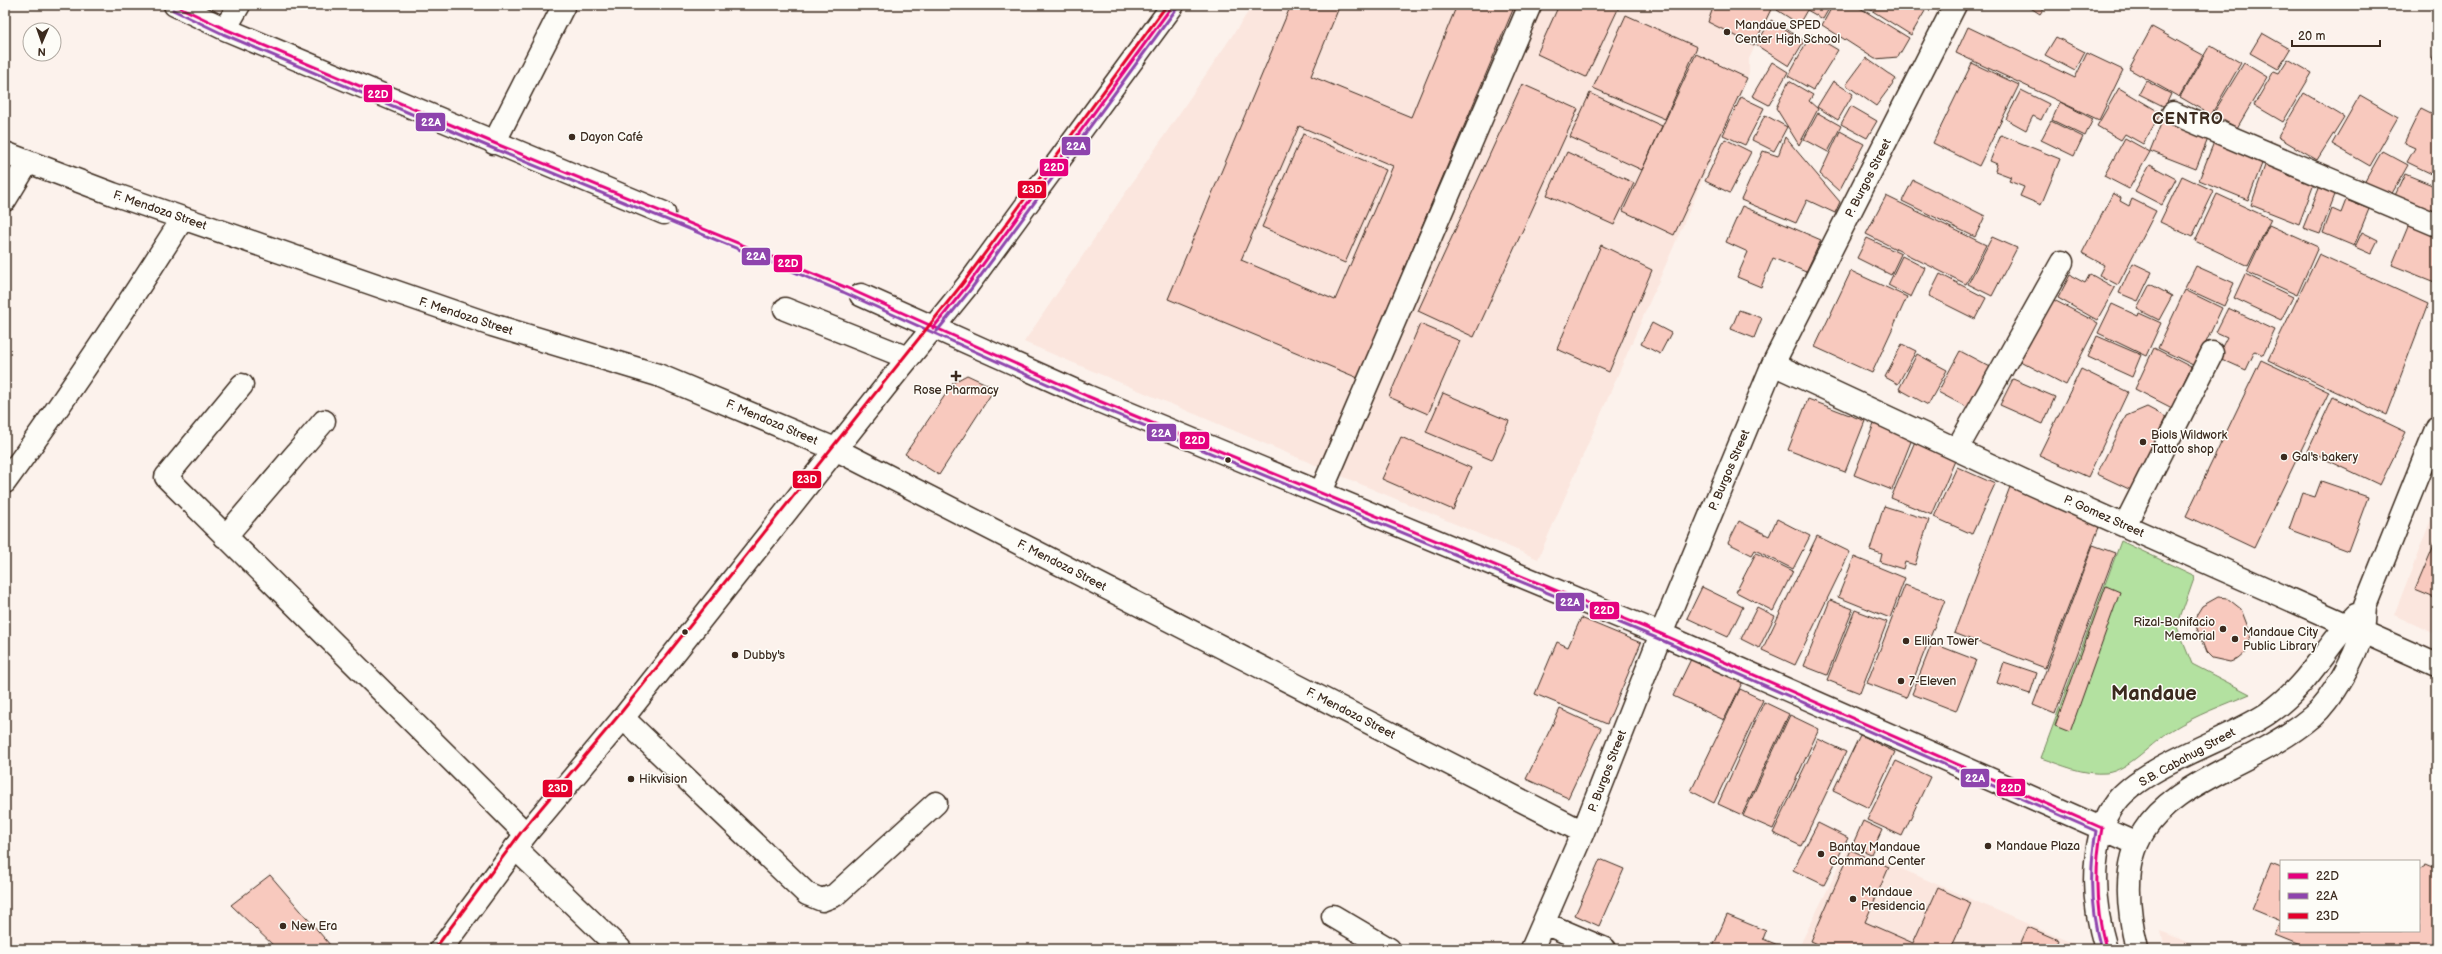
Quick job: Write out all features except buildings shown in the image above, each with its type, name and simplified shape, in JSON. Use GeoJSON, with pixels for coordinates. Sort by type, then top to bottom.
{"type":"FeatureCollection","features":[{"type":"Feature","properties":{"kind":"main road"},"geometry":{"type":"LineString","coordinates":[[175,5],[225,28],[494,143],[664,213]]}},
{"type":"Feature","properties":{"kind":"main road"},"geometry":{"type":"LineString","coordinates":[[225,28],[239,5]]}},
{"type":"Feature","properties":{"kind":"main road"},"geometry":{"type":"LineString","coordinates":[[494,143],[564,5]]}},
{"type":"Feature","properties":{"kind":"main road"},"geometry":{"type":"LineString","coordinates":[[441,949],[521,841],[623,718],[835,449],[967,286],[1173,5]]}},
{"type":"Feature","properties":{"kind":"main road"},"geometry":{"type":"LineString","coordinates":[[1321,492],[1530,5]]}},
{"type":"Feature","properties":{"kind":"main road","name":"P. Burgos Street"},"geometry":{"type":"LineString","coordinates":[[1532,949],[1583,832],[1661,634],[1773,364],[1955,5]]}},
{"type":"Feature","properties":{"kind":"main road"},"geometry":{"type":"LineString","coordinates":[[2173,113],[2437,225]]}},
{"type":"Feature","properties":{"kind":"main road","name":"F. Mendoza Street"},"geometry":{"type":"LineString","coordinates":[[5,153],[183,218],[492,325],[658,374],[835,449],[1583,832]]}},
{"type":"Feature","properties":{"kind":"main road"},"geometry":{"type":"LineString","coordinates":[[5,200],[28,162]]}},
{"type":"Feature","properties":{"kind":"main road"},"geometry":{"type":"LineString","coordinates":[[5,482],[78,380],[183,218]]}},
{"type":"Feature","properties":{"kind":"main road"},"geometry":{"type":"LineString","coordinates":[[1957,449],[2062,262]]}},
{"type":"Feature","properties":{"kind":"main road"},"geometry":{"type":"LineString","coordinates":[[861,296],[1087,396],[1661,634],[2137,844]]}},
{"type":"Feature","properties":{"kind":"main road"},"geometry":{"type":"LineString","coordinates":[[785,310],[908,358]]}},
{"type":"Feature","properties":{"kind":"main road"},"geometry":{"type":"LineString","coordinates":[[2125,525],[2212,353]]}},
{"type":"Feature","properties":{"kind":"main road","name":"P. Gomez Street"},"geometry":{"type":"LineString","coordinates":[[1773,364],[1957,449],[2031,490],[2125,525],[2437,665]]}},
{"type":"Feature","properties":{"kind":"main road"},"geometry":{"type":"LineString","coordinates":[[242,386],[166,477],[521,841],[620,949]]}},
{"type":"Feature","properties":{"kind":"main road"},"geometry":{"type":"LineString","coordinates":[[225,537],[324,421]]}},
{"type":"Feature","properties":{"kind":"main road","name":"S.B. Cabahug Street"},"geometry":{"type":"LineString","coordinates":[[2137,949],[2130,913],[2130,877],[2137,844],[2151,821],[2178,796],[2281,740],[2313,715],[2338,681],[2354,629],[2365,606],[2437,427]]}},
{"type":"Feature","properties":{"kind":"main road","name":"S.B. Cabahug Street"},"geometry":{"type":"LineString","coordinates":[[2106,949],[2098,915],[2095,869],[2102,828],[2116,802],[2134,786],[2157,771],[2266,714],[2289,695],[2315,670],[2354,629]]}},
{"type":"Feature","properties":{"kind":"main road"},"geometry":{"type":"LineString","coordinates":[[623,718],[807,894],[822,900],[835,895],[936,803]]}},
{"type":"Feature","properties":{"kind":"main road"},"geometry":{"type":"LineString","coordinates":[[2098,915],[2130,913]]}},
{"type":"Feature","properties":{"kind":"main road"},"geometry":{"type":"LineString","coordinates":[[1333,916],[1389,949]]}},
{"type":"Feature","properties":{"kind":"main road"},"geometry":{"type":"LineString","coordinates":[[1544,923],[1604,949]]}},
{"type":"Feature","properties":{"kind":"shaded area"},"geometry":{"type":"Polygon","coordinates":[[[1253,5],[1774,5],[1749,59],[1749,73],[1538,559],[1024,342],[1253,5]]]}},
{"type":"Feature","properties":{"kind":"shaded area"},"geometry":{"type":"Polygon","coordinates":[[[2437,504],[2437,635],[2394,615],[2437,504]]]}},
{"type":"Feature","properties":{"kind":"shaded area"},"geometry":{"type":"Polygon","coordinates":[[[1849,846],[2081,947],[2082,949],[1798,949],[1849,846]]]}},
{"type":"Feature","properties":{"kind":"shaded area"},"geometry":{"type":"Polygon","coordinates":[[[2161,931],[2203,949],[2165,949],[2161,931]]]}},
{"type":"Feature","properties":{"kind":"green space"},"geometry":{"type":"Polygon","coordinates":[[[2121,541],[2195,576],[2177,627],[2192,664],[2250,694],[2210,710],[2181,725],[2165,735],[2123,767],[2106,773],[2081,771],[2041,758],[2121,541]]]}},
{"type":"Feature","properties":{"kind":"transit line","name":"22D"},"geometry":{"type":"LineString","coordinates":[[175,5],[225,29],[494,143],[845,287],[1087,396],[1661,634],[2102,828],[2099,843],[2097,888],[2102,934],[2106,949]]}},
{"type":"Feature","properties":{"kind":"transit line","name":"23D"},"geometry":{"type":"LineString","coordinates":[[437,946],[522,831],[619,715],[963,283],[1167,5]]}},
{"type":"Feature","properties":{"kind":"transit line","name":"22D"},"geometry":{"type":"LineString","coordinates":[[933,328],[967,286],[1173,5]]}},
{"type":"Feature","properties":{"kind":"transit line","name":"22A"},"geometry":{"type":"LineString","coordinates":[[937,331],[971,289],[1177,8]]}},
{"type":"Feature","properties":{"kind":"transit line","name":"22A"},"geometry":{"type":"LineString","coordinates":[[173,10],[223,34],[492,148],[843,292],[1085,401],[1659,639],[2096,831],[2092,861],[2092,890],[2097,934],[2101,949]]}},
{"type":"Feature","properties":{"kind":"place","name":"Mandaue SPED Center High School"},"geometry":{"type":"Point","coordinates":[1727,32]}},
{"type":"Feature","properties":{"kind":"place","name":"Dayon Café"},"geometry":{"type":"Point","coordinates":[572,137]}},
{"type":"Feature","properties":{"kind":"place","name":"Rose Pharmacy"},"geometry":{"type":"Point","coordinates":[956,376]}},
{"type":"Feature","properties":{"kind":"place","name":"Biols Wildwork Tattoo shop"},"geometry":{"type":"Point","coordinates":[2143,442]}},
{"type":"Feature","properties":{"kind":"place","name":"Gal's bakery"},"geometry":{"type":"Point","coordinates":[2284,457]}},
{"type":"Feature","properties":{"kind":"place","name":"Rizal-Bonifacio Memorial"},"geometry":{"type":"Point","coordinates":[2223,629]}},
{"type":"Feature","properties":{"kind":"place","name":"Mandaue City Public Library"},"geometry":{"type":"Point","coordinates":[2235,639]}},
{"type":"Feature","properties":{"kind":"place","name":"Ellian Tower"},"geometry":{"type":"Point","coordinates":[1906,641]}},
{"type":"Feature","properties":{"kind":"place","name":"Dubby's"},"geometry":{"type":"Point","coordinates":[735,655]}},
{"type":"Feature","properties":{"kind":"place","name":"7-Eleven"},"geometry":{"type":"Point","coordinates":[1901,681]}},
{"type":"Feature","properties":{"kind":"place","name":"Hikvision"},"geometry":{"type":"Point","coordinates":[631,779]}},
{"type":"Feature","properties":{"kind":"place","name":"Mandaue Plaza"},"geometry":{"type":"Point","coordinates":[1988,846]}},
{"type":"Feature","properties":{"kind":"place","name":"Bantay Mandaue Command Center"},"geometry":{"type":"Point","coordinates":[1821,854]}},
{"type":"Feature","properties":{"kind":"place","name":"Mandaue Presidencia"},"geometry":{"type":"Point","coordinates":[1853,899]}},
{"type":"Feature","properties":{"kind":"place","name":"New Era"},"geometry":{"type":"Point","coordinates":[283,926]}},
{"type":"Feature","properties":{"kind":"district","name":"CENTRO"},"geometry":{"type":"Point","coordinates":[2188,118]}},
{"type":"Feature","properties":{"kind":"district","name":"Mandaue"},"geometry":{"type":"Point","coordinates":[2154,693]}}]}
